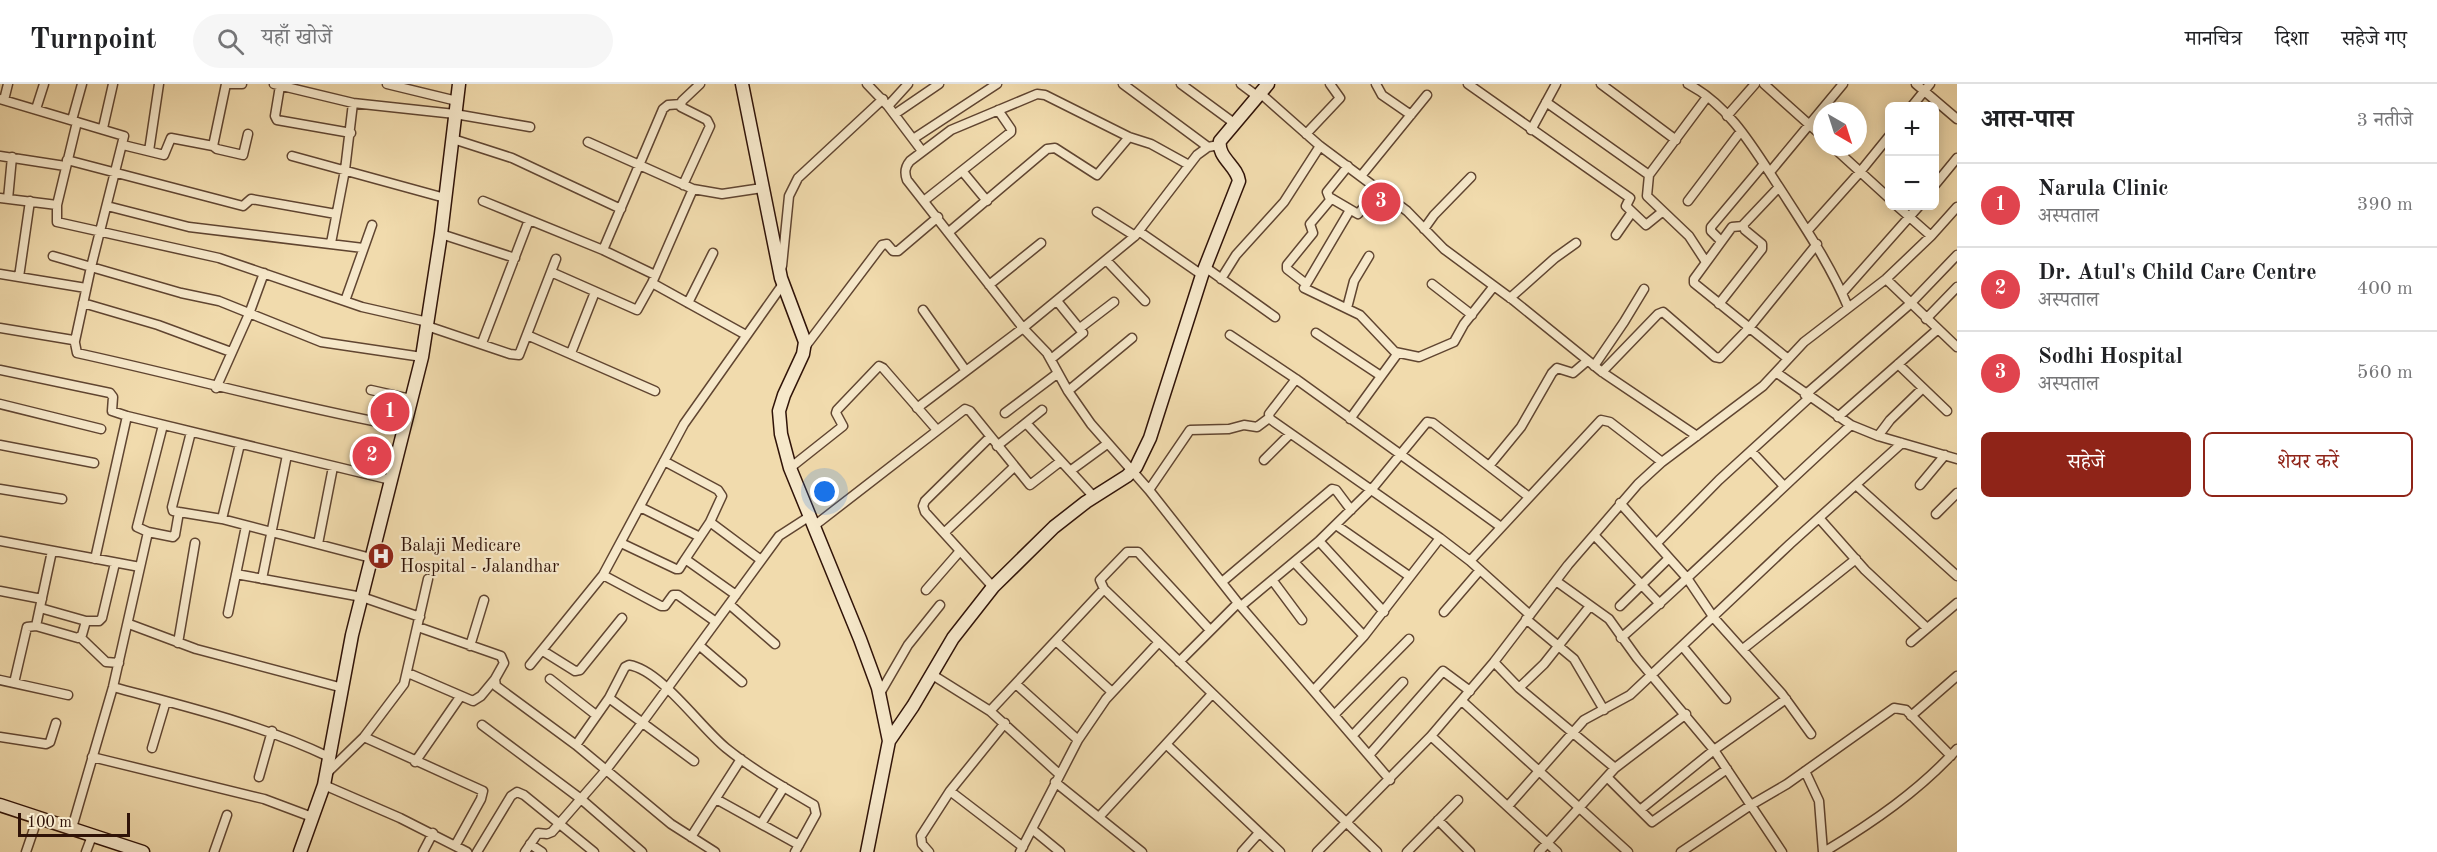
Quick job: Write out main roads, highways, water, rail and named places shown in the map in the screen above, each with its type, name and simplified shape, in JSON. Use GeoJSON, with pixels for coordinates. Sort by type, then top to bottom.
{"type":"FeatureCollection","features":[{"type":"Feature","properties":{"kind":"place","name":"Sodhi Hospital"},"geometry":{"type":"Point","coordinates":[1381,202]}},
{"type":"Feature","properties":{"kind":"place","name":"Narula Clinic"},"geometry":{"type":"Point","coordinates":[390,412]}},
{"type":"Feature","properties":{"kind":"place","name":"Dr. Atul's Child Care Centre"},"geometry":{"type":"Point","coordinates":[372,456]}},
{"type":"Feature","properties":{"kind":"place","name":"Balaji Medicare Hospital - Jalandhar"},"geometry":{"type":"Point","coordinates":[381,556]}}]}
